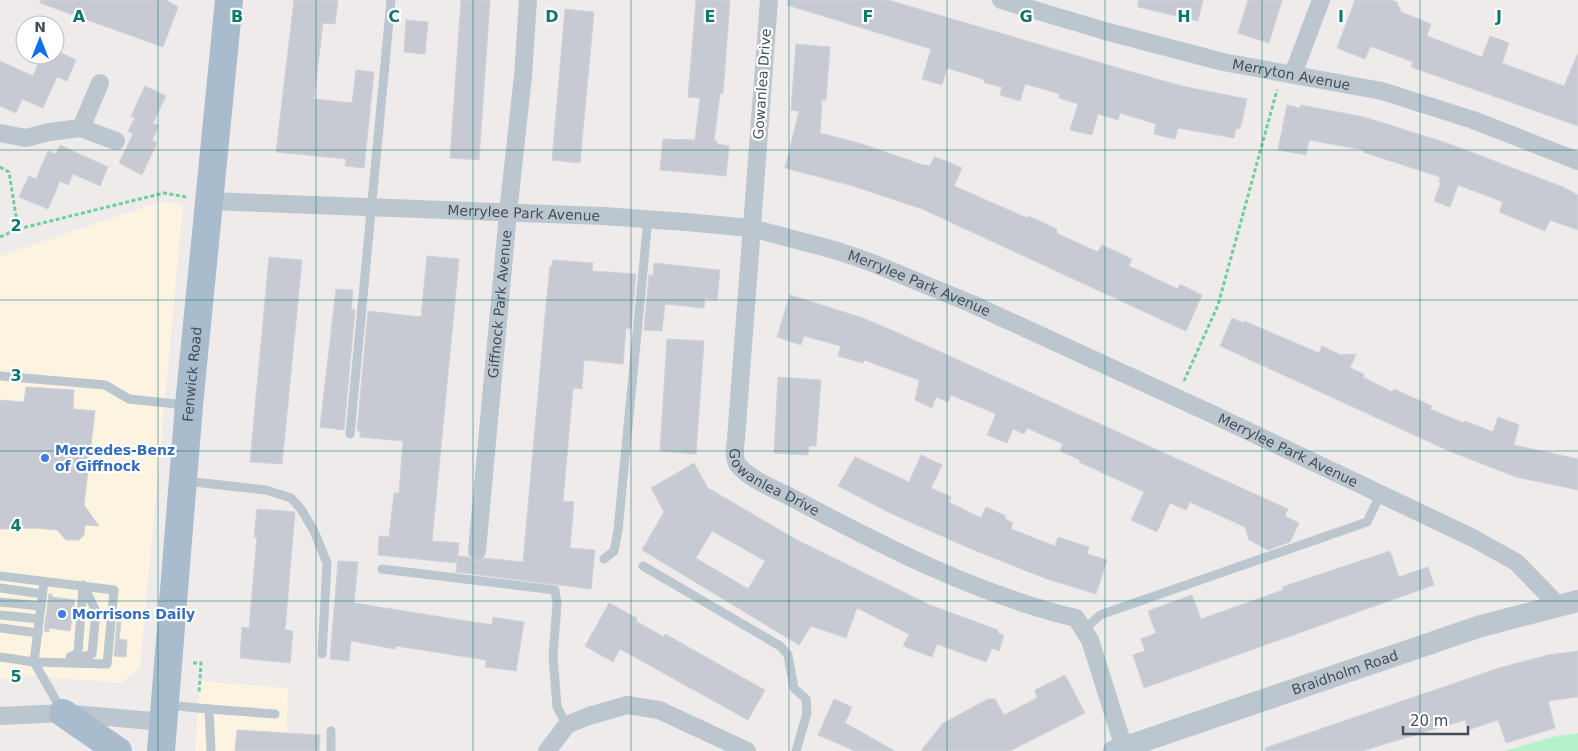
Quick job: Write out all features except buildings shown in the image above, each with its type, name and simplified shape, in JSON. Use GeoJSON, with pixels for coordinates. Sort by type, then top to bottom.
{"type":"FeatureCollection","features":[{"type":"Feature","properties":{"kind":"main road","name":"Fenwick Road"},"geometry":{"type":"LineString","coordinates":[[161,751],[182,480],[229,0]]}},
{"type":"Feature","properties":{"kind":"main road"},"geometry":{"type":"LineString","coordinates":[[63,713],[118,751]]}},
{"type":"Feature","properties":{"kind":"street","name":"Giffnock Park Avenue"},"geometry":{"type":"LineString","coordinates":[[477,550],[508,213],[523,76],[528,0]]}},
{"type":"Feature","properties":{"kind":"street","name":"Gowanlea Drive"},"geometry":{"type":"LineString","coordinates":[[769,0],[736,439],[735,457],[737,464],[761,481],[855,531],[966,582],[1053,613],[1076,618],[1085,629]]}},
{"type":"Feature","properties":{"kind":"street","name":"Merryton Avenue"},"geometry":{"type":"LineString","coordinates":[[1001,0],[1105,31],[1222,62],[1382,91],[1473,120],[1578,161]]}},
{"type":"Feature","properties":{"kind":"street"},"geometry":{"type":"LineString","coordinates":[[1286,73],[1321,0]]}},
{"type":"Feature","properties":{"kind":"street"},"geometry":{"type":"LineString","coordinates":[[81,128],[100,84]]}},
{"type":"Feature","properties":{"kind":"street"},"geometry":{"type":"LineString","coordinates":[[0,133],[26,138],[49,132],[81,128],[116,141]]}},
{"type":"Feature","properties":{"kind":"street","name":"Merrylee Park Avenue"},"geometry":{"type":"LineString","coordinates":[[209,202],[648,219],[751,228],[870,262],[972,304],[1381,493],[1498,550],[1568,603]]}},
{"type":"Feature","properties":{"kind":"street","name":"Braidholm Road"},"geometry":{"type":"LineString","coordinates":[[1119,750],[1480,626],[1568,603]]}},
{"type":"Feature","properties":{"kind":"street"},"geometry":{"type":"LineString","coordinates":[[1085,629],[1119,750]]}},
{"type":"Feature","properties":{"kind":"street"},"geometry":{"type":"LineString","coordinates":[[547,751],[567,725],[589,716],[627,706],[659,710],[747,751]]}},
{"type":"Feature","properties":{"kind":"street"},"geometry":{"type":"LineString","coordinates":[[0,716],[63,713],[163,713]]}},
{"type":"Feature","properties":{"kind":"lane"},"geometry":{"type":"LineString","coordinates":[[350,434],[391,0]]}},
{"type":"Feature","properties":{"kind":"lane"},"geometry":{"type":"LineString","coordinates":[[604,559],[614,551],[618,530],[648,219]]}},
{"type":"Feature","properties":{"kind":"lane"},"geometry":{"type":"LineString","coordinates":[[0,376],[105,386],[128,400],[189,405]]}},
{"type":"Feature","properties":{"kind":"lane"},"geometry":{"type":"LineString","coordinates":[[182,480],[266,490],[291,498],[301,508],[314,531],[327,563],[322,654]]}},
{"type":"Feature","properties":{"kind":"lane"},"geometry":{"type":"LineString","coordinates":[[1085,629],[1100,615],[1367,522],[1381,493]]}},
{"type":"Feature","properties":{"kind":"lane"},"geometry":{"type":"LineString","coordinates":[[643,566],[780,646],[788,655],[794,688],[806,699],[807,713],[796,751]]}},
{"type":"Feature","properties":{"kind":"lane"},"geometry":{"type":"LineString","coordinates":[[382,569],[555,590],[557,604],[553,656],[557,707],[567,725]]}},
{"type":"Feature","properties":{"kind":"lane"},"geometry":{"type":"LineString","coordinates":[[0,576],[114,590],[107,664],[59,664],[0,657]]}},
{"type":"Feature","properties":{"kind":"lane"},"geometry":{"type":"LineString","coordinates":[[44,582],[34,662],[63,713]]}},
{"type":"Feature","properties":{"kind":"lane"},"geometry":{"type":"LineString","coordinates":[[59,664],[92,654],[96,612],[84,585]]}},
{"type":"Feature","properties":{"kind":"lane"},"geometry":{"type":"LineString","coordinates":[[59,664],[78,653],[84,585]]}},
{"type":"Feature","properties":{"kind":"lane"},"geometry":{"type":"LineString","coordinates":[[0,588],[42,594]]}},
{"type":"Feature","properties":{"kind":"lane"},"geometry":{"type":"LineString","coordinates":[[0,602],[41,606]]}},
{"type":"Feature","properties":{"kind":"lane"},"geometry":{"type":"LineString","coordinates":[[0,615],[39,619]]}},
{"type":"Feature","properties":{"kind":"lane"},"geometry":{"type":"LineString","coordinates":[[0,628],[38,633]]}},
{"type":"Feature","properties":{"kind":"lane"},"geometry":{"type":"LineString","coordinates":[[163,713],[209,709],[275,714]]}},
{"type":"Feature","properties":{"kind":"lane"},"geometry":{"type":"LineString","coordinates":[[209,709],[212,751]]}},
{"type":"Feature","properties":{"kind":"lane"},"geometry":{"type":"LineString","coordinates":[[331,731],[331,751]]}},
{"type":"Feature","properties":{"kind":"path"},"geometry":{"type":"LineString","coordinates":[[1176,398],[1218,305],[1276,100],[1286,73]]}},
{"type":"Feature","properties":{"kind":"path"},"geometry":{"type":"LineString","coordinates":[[0,167],[9,172],[18,230]]}},
{"type":"Feature","properties":{"kind":"path"},"geometry":{"type":"LineString","coordinates":[[0,238],[18,230],[164,193],[209,202]]}},
{"type":"Feature","properties":{"kind":"shaded area"},"geometry":{"type":"Polygon","coordinates":[[[164,201],[183,205],[140,667],[121,683],[33,676],[0,679],[0,256],[164,201]]]}},
{"type":"Feature","properties":{"kind":"shaded area"},"geometry":{"type":"Polygon","coordinates":[[[200,681],[288,688],[286,751],[195,751],[200,681]]]}},
{"type":"Feature","properties":{"kind":"green space"},"geometry":{"type":"Polygon","coordinates":[[[1578,733],[1578,751],[1504,751],[1553,737],[1578,733]]]}},
{"type":"Feature","properties":{"kind":"place","name":"Mercedes-Benz of Giffnock"},"geometry":{"type":"Point","coordinates":[45,458]}},
{"type":"Feature","properties":{"kind":"place","name":"Morrisons Daily"},"geometry":{"type":"Point","coordinates":[62,614]}}]}
